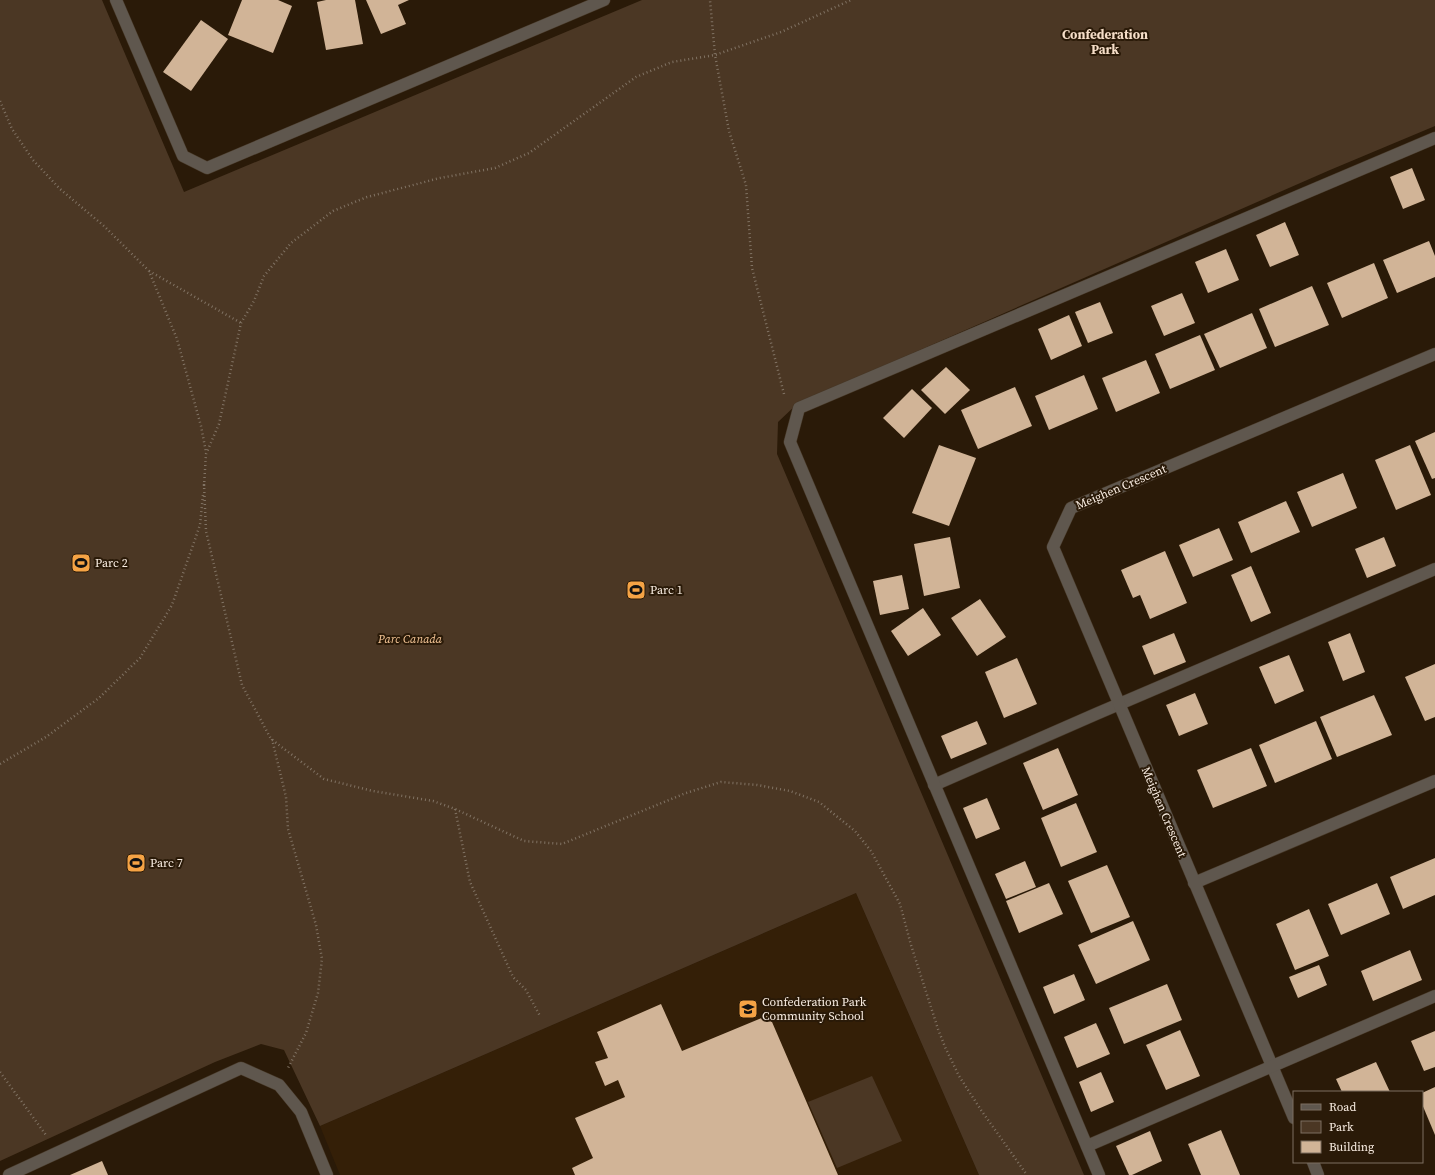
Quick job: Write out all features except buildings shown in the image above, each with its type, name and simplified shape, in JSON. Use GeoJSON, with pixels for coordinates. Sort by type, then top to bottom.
{"type":"FeatureCollection","features":[{"type":"Feature","properties":{"kind":"street"},"geometry":{"type":"LineString","coordinates":[[116,0],[183,156],[207,168],[604,0]]}},
{"type":"Feature","properties":{"kind":"street"},"geometry":{"type":"LineString","coordinates":[[1100,1175],[790,442],[799,408],[1435,138]]}},
{"type":"Feature","properties":{"kind":"street","name":"Meighen Crescent"},"geometry":{"type":"LineString","coordinates":[[1293,1116],[1053,547],[1071,508],[1435,354]]}},
{"type":"Feature","properties":{"kind":"street"},"geometry":{"type":"LineString","coordinates":[[934,785],[1118,704],[1435,569]]}},
{"type":"Feature","properties":{"kind":"street"},"geometry":{"type":"LineString","coordinates":[[1194,883],[1435,781]]}},
{"type":"Feature","properties":{"kind":"street"},"geometry":{"type":"LineString","coordinates":[[1087,1146],[1435,996]]}},
{"type":"Feature","properties":{"kind":"street"},"geometry":{"type":"LineString","coordinates":[[9,1175],[241,1068],[279,1085],[301,1112],[328,1175]]}},
{"type":"Feature","properties":{"kind":"street"},"geometry":{"type":"LineString","coordinates":[[1313,1163],[1318,1175]]}},
{"type":"Feature","properties":{"kind":"path"},"geometry":{"type":"LineString","coordinates":[[710,0],[715,55],[729,131],[746,184],[752,268],[783,393],[799,408]]}},
{"type":"Feature","properties":{"kind":"path"},"geometry":{"type":"LineString","coordinates":[[206,454],[219,424],[241,323],[254,301],[264,276],[291,243],[333,212],[373,195],[440,178],[495,168],[529,153],[636,77],[672,62],[715,55],[781,32],[851,0]]}},
{"type":"Feature","properties":{"kind":"path"},"geometry":{"type":"LineString","coordinates":[[0,101],[12,129],[32,160],[60,189],[104,226],[149,270],[241,323]]}},
{"type":"Feature","properties":{"kind":"path"},"geometry":{"type":"LineString","coordinates":[[0,764],[46,737],[98,698],[140,658],[172,604],[200,525],[206,454],[201,426],[177,339],[149,270]]}},
{"type":"Feature","properties":{"kind":"path"},"geometry":{"type":"LineString","coordinates":[[204,484],[206,531],[242,686],[271,739],[286,798],[288,829],[316,925],[322,959],[318,993],[306,1033],[279,1085]]}},
{"type":"Feature","properties":{"kind":"path"},"geometry":{"type":"LineString","coordinates":[[271,739],[324,779],[373,791],[433,801],[455,808],[524,841],[562,844],[600,830],[686,793],[721,782],[757,785],[790,791],[819,802],[855,831],[870,851],[900,904],[911,945],[945,1047],[959,1076],[993,1128],[1027,1175]]}},
{"type":"Feature","properties":{"kind":"path"},"geometry":{"type":"LineString","coordinates":[[455,808],[470,882],[513,977],[526,990],[540,1016]]}},
{"type":"Feature","properties":{"kind":"path"},"geometry":{"type":"LineString","coordinates":[[0,1072],[59,1153]]}},
{"type":"Feature","properties":{"kind":"shaded area","name":"Confederation Park Community School"},"geometry":{"type":"Polygon","coordinates":[[[856,893],[979,1175],[340,1175],[320,1126],[856,893]]]}},
{"type":"Feature","properties":{"kind":"green space","name":"Parc Canada"},"geometry":{"type":"Polygon","coordinates":[[[0,0],[102,0],[184,192],[642,0],[1435,0],[1435,126],[1330,170],[797,404],[778,422],[777,454],[1084,1175],[979,1175],[856,893],[320,1126],[284,1050],[261,1044],[215,1062],[0,1161],[0,0]]]}},
{"type":"Feature","properties":{"kind":"green space"},"geometry":{"type":"Polygon","coordinates":[[[872,1076],[902,1141],[837,1168],[808,1102],[872,1076]]]}},
{"type":"Feature","properties":{"kind":"place","name":"Parc 2"},"geometry":{"type":"Point","coordinates":[81,563]}},
{"type":"Feature","properties":{"kind":"place","name":"Parc 1"},"geometry":{"type":"Point","coordinates":[636,590]}},
{"type":"Feature","properties":{"kind":"place","name":"Parc 7"},"geometry":{"type":"Point","coordinates":[136,863]}},
{"type":"Feature","properties":{"kind":"place","name":"Confederation Park Community School"},"geometry":{"type":"Point","coordinates":[748,1009]}},
{"type":"Feature","properties":{"kind":"district","name":"Confederation Park"},"geometry":{"type":"Point","coordinates":[1105,42]}}]}
